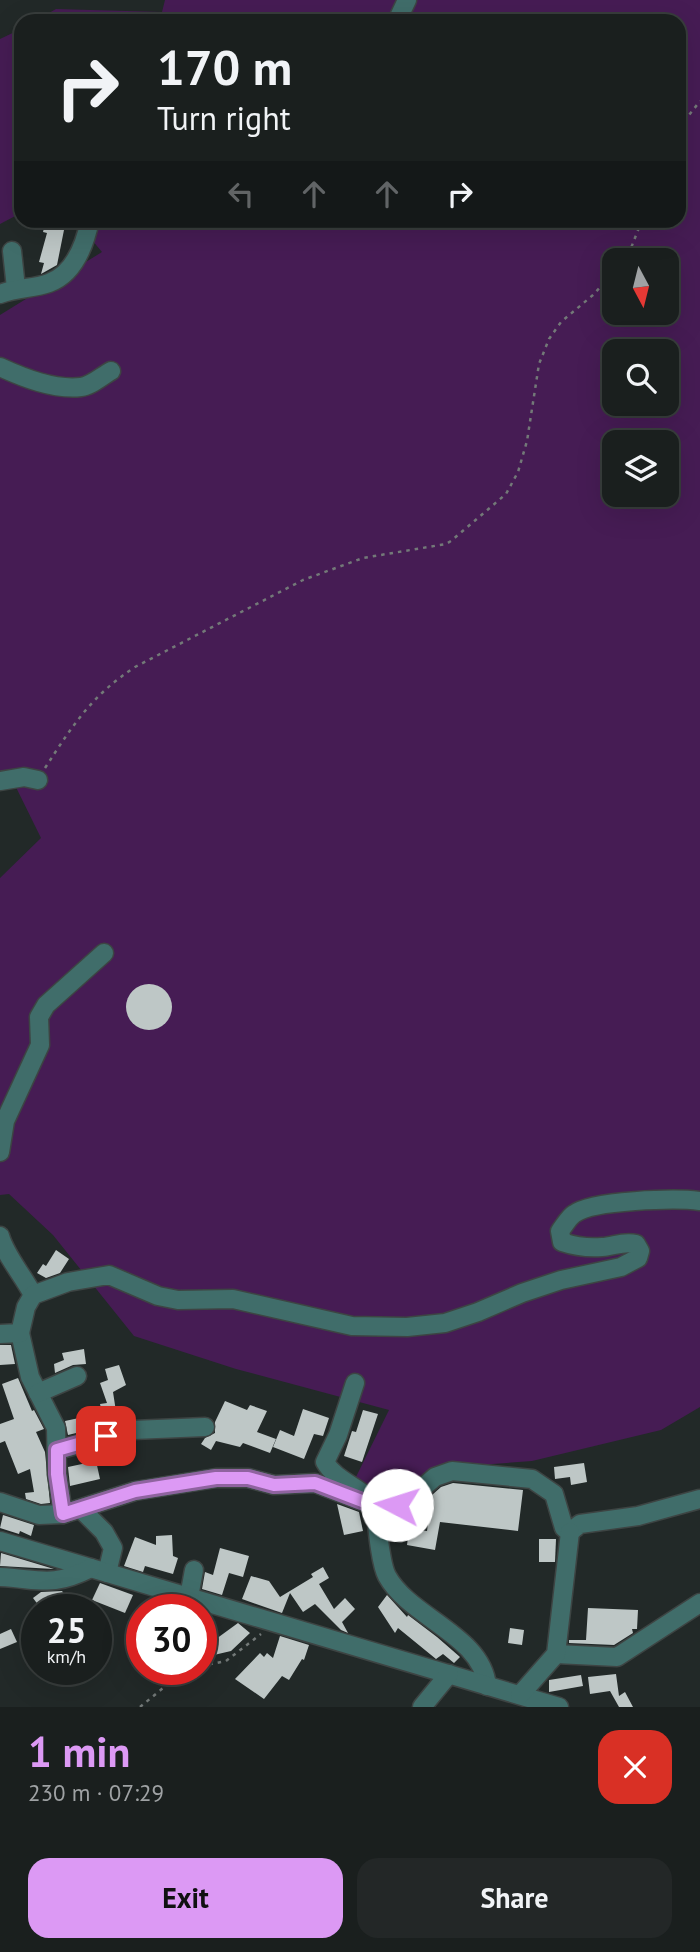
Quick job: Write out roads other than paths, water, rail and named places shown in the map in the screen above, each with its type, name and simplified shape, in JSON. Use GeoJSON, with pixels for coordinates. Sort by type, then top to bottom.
{"type":"FeatureCollection","features":[{"type":"Feature","properties":{"kind":"street"},"geometry":{"type":"LineString","coordinates":[[12,251],[8,291],[49,283],[68,272],[82,248],[88,228]]}},
{"type":"Feature","properties":{"kind":"street"},"geometry":{"type":"LineString","coordinates":[[0,367],[19,376],[55,386],[83,387],[111,371]]}},
{"type":"Feature","properties":{"kind":"street"},"geometry":{"type":"LineString","coordinates":[[0,781],[38,779]]}},
{"type":"Feature","properties":{"kind":"street"},"geometry":{"type":"LineString","coordinates":[[0,1153],[5,1121],[40,1045],[39,1017],[46,1005],[104,953]]}},
{"type":"Feature","properties":{"kind":"street"},"geometry":{"type":"LineString","coordinates":[[63,1514],[57,1474],[56,1428],[30,1377],[20,1334],[26,1307],[33,1295],[68,1283],[109,1275],[158,1296],[178,1300],[233,1299],[352,1326],[407,1327],[445,1323],[548,1284],[621,1267],[638,1258],[640,1251],[636,1244],[626,1241],[601,1247],[562,1242],[560,1231],[574,1213],[598,1206],[679,1198],[700,1201]]}},
{"type":"Feature","properties":{"kind":"street"},"geometry":{"type":"LineString","coordinates":[[0,1236],[3,1248],[24,1276],[33,1295]]}},
{"type":"Feature","properties":{"kind":"street"},"geometry":{"type":"LineString","coordinates":[[0,1334],[20,1334]]}},
{"type":"Feature","properties":{"kind":"street"},"geometry":{"type":"LineString","coordinates":[[38,1393],[78,1376]]}},
{"type":"Feature","properties":{"kind":"street"},"geometry":{"type":"LineString","coordinates":[[355,1383],[338,1435],[325,1462],[330,1471],[370,1498],[375,1506],[385,1573],[398,1594],[473,1652],[486,1673],[487,1686]]}},
{"type":"Feature","properties":{"kind":"street"},"geometry":{"type":"LineString","coordinates":[[57,1450],[133,1430],[205,1427]]}},
{"type":"Feature","properties":{"kind":"street"},"geometry":{"type":"LineString","coordinates":[[0,1502],[39,1515],[63,1514],[135,1491],[216,1478],[248,1478],[274,1485],[315,1483],[375,1506],[397,1505],[435,1477],[452,1471],[532,1479],[554,1494],[564,1528],[570,1532]]}},
{"type":"Feature","properties":{"kind":"street"},"geometry":{"type":"LineString","coordinates":[[521,1701],[555,1654],[570,1532],[580,1524],[638,1516],[700,1499]]}},
{"type":"Feature","properties":{"kind":"street"},"geometry":{"type":"LineString","coordinates":[[0,1577],[71,1586],[99,1570],[113,1548],[104,1532],[81,1509]]}},
{"type":"Feature","properties":{"kind":"street"},"geometry":{"type":"LineString","coordinates":[[0,1541],[179,1594]]}},
{"type":"Feature","properties":{"kind":"street"},"geometry":{"type":"LineString","coordinates":[[190,1594],[194,1570]]}},
{"type":"Feature","properties":{"kind":"street"},"geometry":{"type":"LineString","coordinates":[[555,1654],[617,1657],[700,1604]]}},
{"type":"Feature","properties":{"kind":"street"},"geometry":{"type":"LineString","coordinates":[[217,1605],[449,1674],[487,1686],[521,1701],[559,1707]]}},
{"type":"Feature","properties":{"kind":"street"},"geometry":{"type":"LineString","coordinates":[[422,1707],[449,1674]]}}]}
